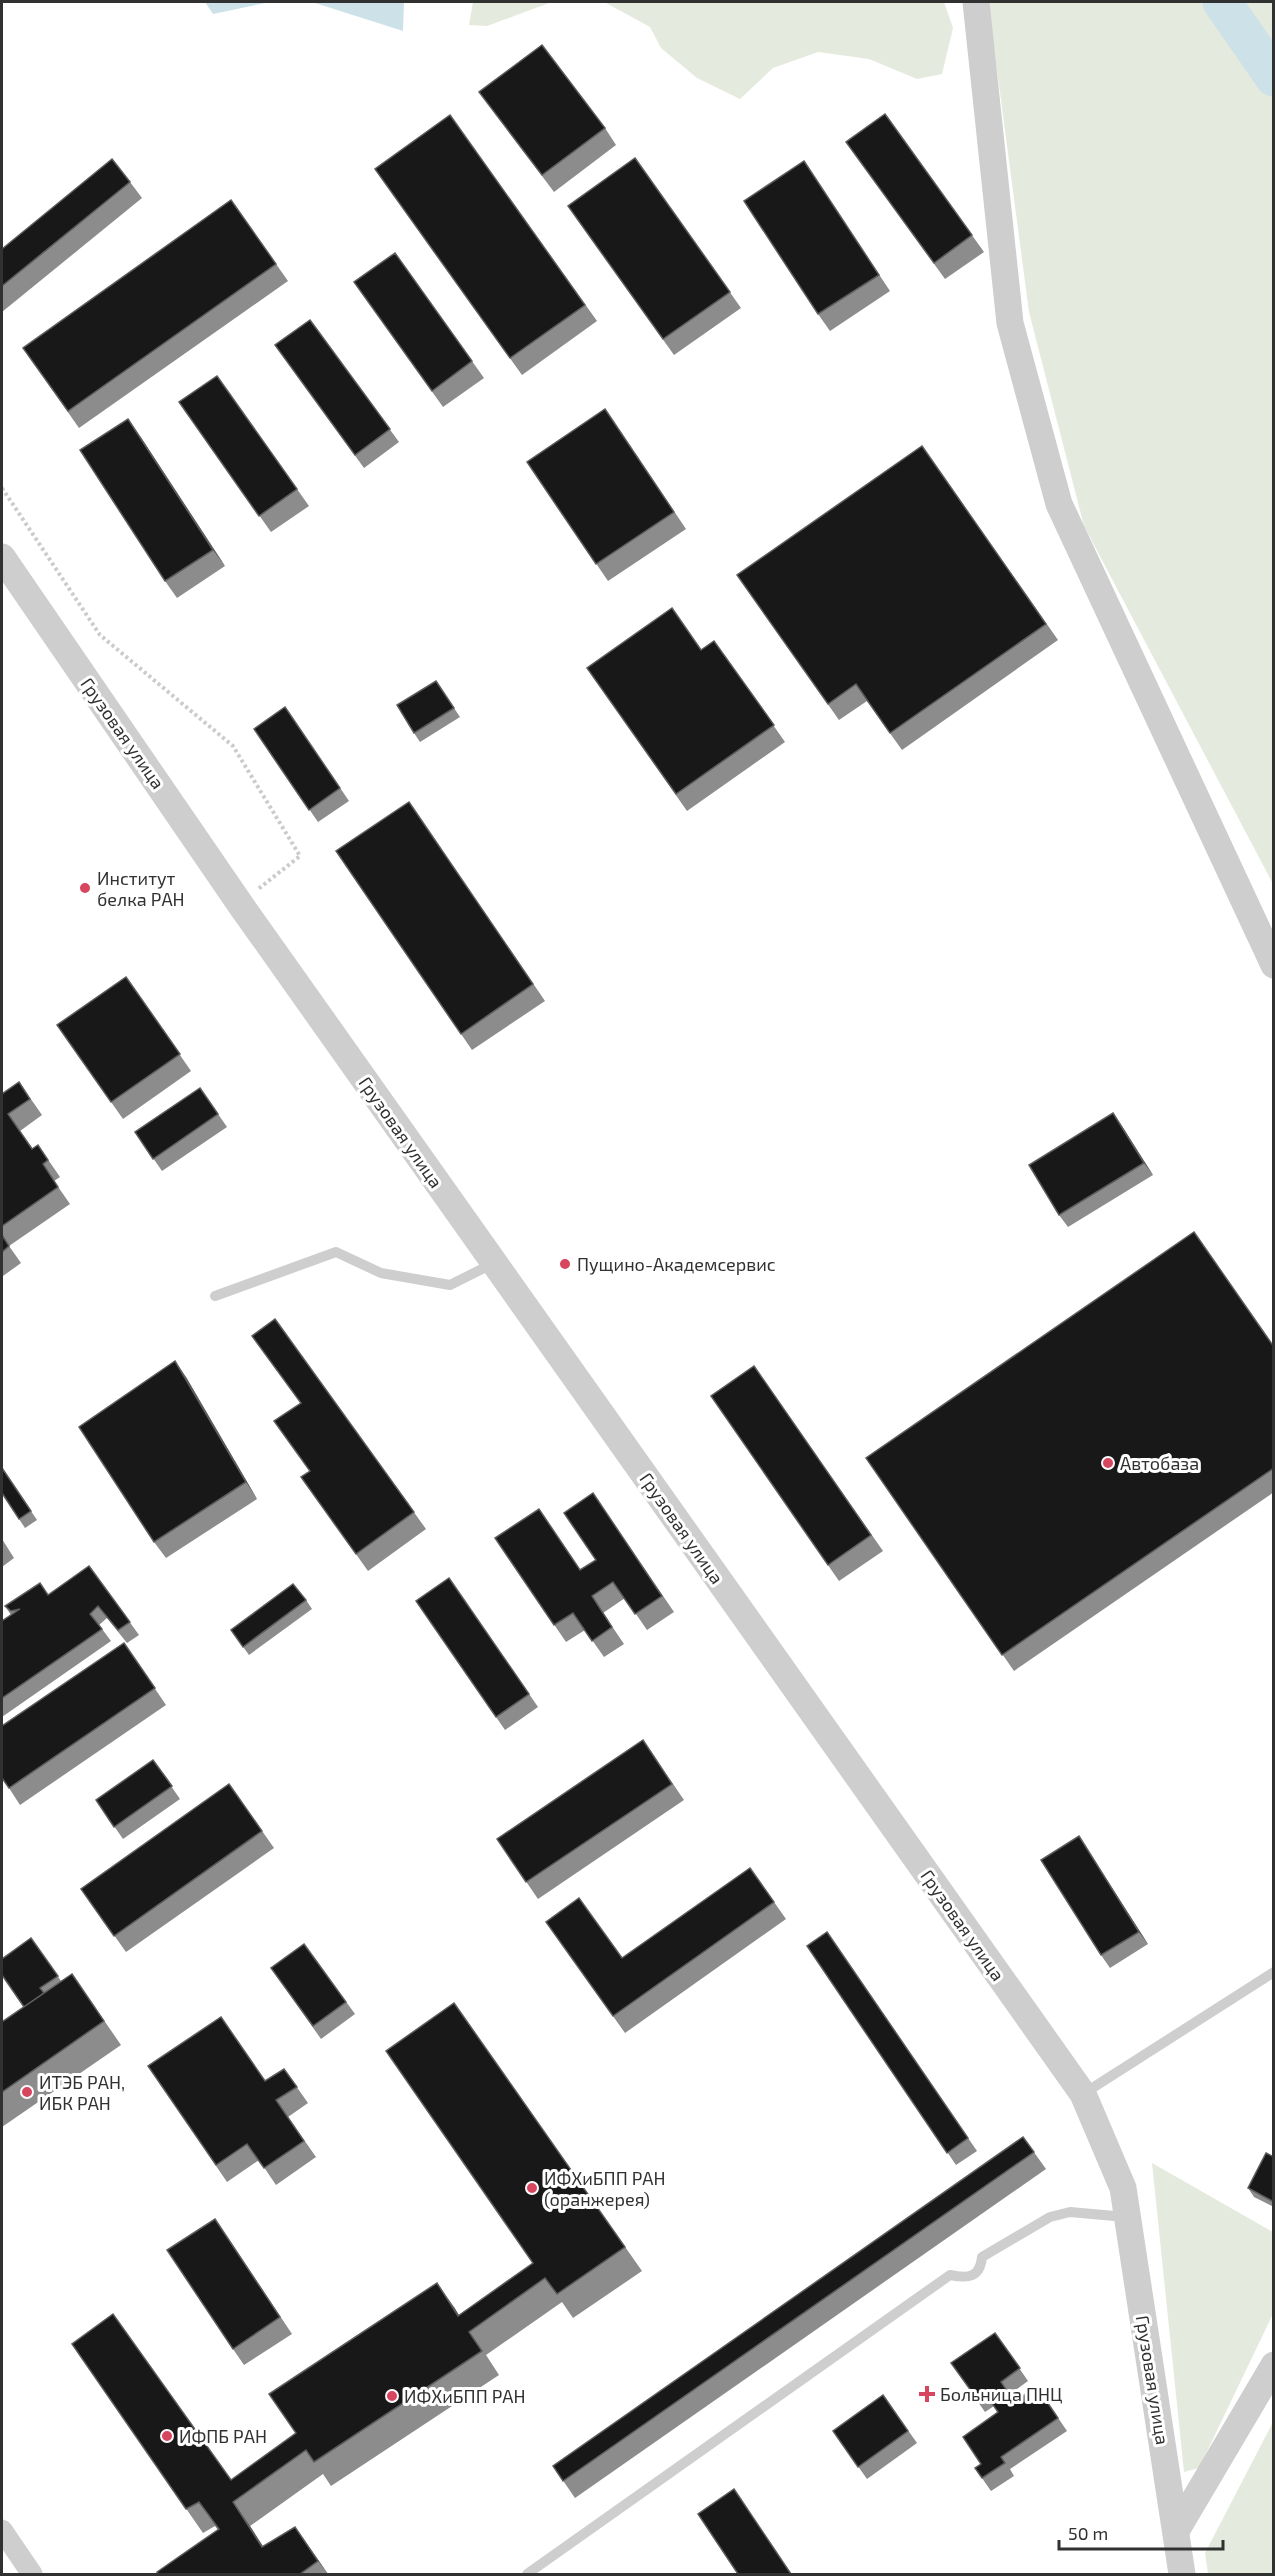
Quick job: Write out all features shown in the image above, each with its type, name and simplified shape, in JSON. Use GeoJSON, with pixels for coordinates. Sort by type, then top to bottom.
{"type":"FeatureCollection","features":[{"type":"Feature","properties":{"kind":"street"},"geometry":{"type":"LineString","coordinates":[[976,2],[1010,323],[1059,504],[1274,965]]}},
{"type":"Feature","properties":{"kind":"street","name":"Грузовая улица"},"geometry":{"type":"LineString","coordinates":[[2,557],[240,904],[1083,2094],[1123,2188],[1182,2574]]}},
{"type":"Feature","properties":{"kind":"street"},"geometry":{"type":"LineString","coordinates":[[1176,2531],[1273,2365]]}},
{"type":"Feature","properties":{"kind":"street"},"geometry":{"type":"LineString","coordinates":[[2,2530],[32,2574]]}},
{"type":"Feature","properties":{"kind":"lane"},"geometry":{"type":"LineString","coordinates":[[215,1296],[336,1252],[381,1273],[450,1285],[494,1263]]}},
{"type":"Feature","properties":{"kind":"lane"},"geometry":{"type":"LineString","coordinates":[[1083,2094],[1274,1972]]}},
{"type":"Feature","properties":{"kind":"lane"},"geometry":{"type":"LineString","coordinates":[[526,2574],[950,2276],[970,2278],[975,2275],[980,2270],[982,2257],[1050,2217],[1070,2212],[1128,2217]]}},
{"type":"Feature","properties":{"kind":"path"},"geometry":{"type":"LineString","coordinates":[[2,488],[100,635],[233,746],[300,856],[240,904]]}},
{"type":"Feature","properties":{"kind":"shaded area"},"geometry":{"type":"Polygon","coordinates":[[[473,2],[552,2],[487,26],[469,25],[473,2]]]}},
{"type":"Feature","properties":{"kind":"shaded area"},"geometry":{"type":"Polygon","coordinates":[[[565,2],[944,2],[953,28],[942,74],[917,79],[869,59],[818,52],[773,68],[740,99],[697,78],[661,48],[650,27],[606,3],[565,2]]]}},
{"type":"Feature","properties":{"kind":"shaded area"},"geometry":{"type":"Polygon","coordinates":[[[988,2],[1273,2],[1273,884],[1084,526],[1029,312],[988,2]]]}},
{"type":"Feature","properties":{"kind":"shaded area"},"geometry":{"type":"Polygon","coordinates":[[[1152,2163],[1273,2232],[1273,2314],[1199,2468],[1184,2472],[1152,2163]]]}},
{"type":"Feature","properties":{"kind":"shaded area"},"geometry":{"type":"Polygon","coordinates":[[[1273,2422],[1273,2574],[1208,2574],[1205,2553],[1273,2422]]]}},
{"type":"Feature","properties":{"kind":"water"},"geometry":{"type":"Polygon","coordinates":[[[205,2],[270,2],[213,14],[205,2]]]}},
{"type":"Feature","properties":{"kind":"water"},"geometry":{"type":"Polygon","coordinates":[[[312,2],[404,2],[403,31],[312,2]]]}},
{"type":"Feature","properties":{"kind":"building"},"geometry":{"type":"Polygon","coordinates":[[[542,45],[605,128],[542,175],[479,92],[542,45]]]}},
{"type":"Feature","properties":{"kind":"building"},"geometry":{"type":"Polygon","coordinates":[[[885,114],[972,235],[934,263],[846,142],[885,114]]]}},
{"type":"Feature","properties":{"kind":"building"},"geometry":{"type":"Polygon","coordinates":[[[450,115],[585,305],[510,358],[375,169],[450,115]]]}},
{"type":"Feature","properties":{"kind":"building"},"geometry":{"type":"Polygon","coordinates":[[[635,158],[730,292],[663,339],[568,206],[635,158]]]}},
{"type":"Feature","properties":{"kind":"building"},"geometry":{"type":"Polygon","coordinates":[[[112,159],[130,182],[2,286],[2,249],[112,159]]]}},
{"type":"Feature","properties":{"kind":"building"},"geometry":{"type":"Polygon","coordinates":[[[804,161],[879,275],[818,314],[744,201],[804,161]]]}},
{"type":"Feature","properties":{"kind":"building"},"geometry":{"type":"Polygon","coordinates":[[[231,200],[276,264],[68,411],[23,348],[231,200]]]}},
{"type":"Feature","properties":{"kind":"building"},"geometry":{"type":"Polygon","coordinates":[[[395,253],[472,361],[432,391],[354,282],[395,253]]]}},
{"type":"Feature","properties":{"kind":"building"},"geometry":{"type":"Polygon","coordinates":[[[310,320],[390,429],[355,455],[275,345],[310,320]]]}},
{"type":"Feature","properties":{"kind":"building"},"geometry":{"type":"Polygon","coordinates":[[[217,376],[297,489],[259,516],[179,402],[217,376]]]}},
{"type":"Feature","properties":{"kind":"building"},"geometry":{"type":"Polygon","coordinates":[[[605,409],[674,512],[596,564],[527,462],[605,409]]]}},
{"type":"Feature","properties":{"kind":"building"},"geometry":{"type":"Polygon","coordinates":[[[128,419],[213,550],[165,581],[80,450],[128,419]]]}},
{"type":"Feature","properties":{"kind":"building"},"geometry":{"type":"Polygon","coordinates":[[[922,446],[1046,624],[890,733],[856,684],[828,704],[737,575],[922,446]]]}},
{"type":"Feature","properties":{"kind":"building"},"geometry":{"type":"Polygon","coordinates":[[[672,608],[701,650],[714,641],[774,725],[676,794],[587,668],[672,608]]]}},
{"type":"Feature","properties":{"kind":"building"},"geometry":{"type":"Polygon","coordinates":[[[436,681],[454,708],[414,733],[397,705],[436,681]]]}},
{"type":"Feature","properties":{"kind":"building"},"geometry":{"type":"Polygon","coordinates":[[[285,707],[340,788],[309,810],[254,729],[285,707]]]}},
{"type":"Feature","properties":{"kind":"building"},"geometry":{"type":"Polygon","coordinates":[[[409,802],[533,984],[461,1034],[336,851],[409,802]]]}},
{"type":"Feature","properties":{"kind":"building"},"geometry":{"type":"Polygon","coordinates":[[[126,977],[180,1054],[111,1102],[57,1025],[126,977]]]}},
{"type":"Feature","properties":{"kind":"building"},"geometry":{"type":"Polygon","coordinates":[[[19,1082],[30,1099],[8,1114],[32,1149],[38,1145],[48,1160],[43,1164],[58,1187],[2,1226],[2,1094],[19,1082]]]}},
{"type":"Feature","properties":{"kind":"building"},"geometry":{"type":"Polygon","coordinates":[[[200,1088],[218,1114],[153,1159],[135,1132],[200,1088]]]}},
{"type":"Feature","properties":{"kind":"building"},"geometry":{"type":"Polygon","coordinates":[[[1113,1113],[1144,1163],[1059,1215],[1029,1165],[1113,1113]]]}},
{"type":"Feature","properties":{"kind":"building"},"geometry":{"type":"Polygon","coordinates":[[[1194,1232],[1274,1347],[1274,1468],[1002,1655],[866,1458],[1194,1232]]]}},
{"type":"Feature","properties":{"kind":"building"},"geometry":{"type":"Polygon","coordinates":[[[2,1235],[9,1246],[2,1252],[2,1235]]]}},
{"type":"Feature","properties":{"kind":"building"},"geometry":{"type":"Polygon","coordinates":[[[275,1319],[414,1512],[356,1554],[301,1477],[310,1471],[274,1421],[301,1403],[252,1336],[275,1319]]]}},
{"type":"Feature","properties":{"kind":"building"},"geometry":{"type":"Polygon","coordinates":[[[175,1361],[246,1482],[154,1542],[79,1427],[175,1361]]]}},
{"type":"Feature","properties":{"kind":"building"},"geometry":{"type":"Polygon","coordinates":[[[754,1366],[871,1535],[828,1565],[711,1396],[754,1366]]]}},
{"type":"Feature","properties":{"kind":"building"},"geometry":{"type":"Polygon","coordinates":[[[2,1468],[31,1511],[19,1519],[2,1493],[2,1468]]]}},
{"type":"Feature","properties":{"kind":"building"},"geometry":{"type":"Polygon","coordinates":[[[593,1493],[662,1596],[635,1614],[613,1582],[592,1596],[612,1627],[592,1641],[573,1613],[554,1625],[495,1538],[539,1509],[580,1570],[596,1560],[564,1513],[593,1493]]]}},
{"type":"Feature","properties":{"kind":"building"},"geometry":{"type":"Polygon","coordinates":[[[89,1566],[130,1622],[118,1630],[98,1606],[90,1614],[102,1629],[2,1698],[2,1621],[20,1609],[11,1611],[5,1606],[40,1583],[48,1595],[89,1566]]]}},
{"type":"Feature","properties":{"kind":"building"},"geometry":{"type":"Polygon","coordinates":[[[449,1578],[529,1694],[496,1717],[416,1601],[449,1578]]]}},
{"type":"Feature","properties":{"kind":"building"},"geometry":{"type":"Polygon","coordinates":[[[293,1584],[306,1600],[243,1647],[231,1630],[293,1584]]]}},
{"type":"Feature","properties":{"kind":"building"},"geometry":{"type":"Polygon","coordinates":[[[124,1643],[155,1688],[9,1788],[2,1778],[2,1726],[124,1643]]]}},
{"type":"Feature","properties":{"kind":"building"},"geometry":{"type":"Polygon","coordinates":[[[643,1740],[672,1784],[526,1882],[497,1839],[643,1740]]]}},
{"type":"Feature","properties":{"kind":"building"},"geometry":{"type":"Polygon","coordinates":[[[153,1760],[172,1786],[114,1827],[96,1800],[153,1760]]]}},
{"type":"Feature","properties":{"kind":"building"},"geometry":{"type":"Polygon","coordinates":[[[229,1784],[262,1831],[114,1936],[81,1889],[229,1784]]]}},
{"type":"Feature","properties":{"kind":"building"},"geometry":{"type":"Polygon","coordinates":[[[1079,1836],[1139,1932],[1101,1955],[1041,1860],[1079,1836]]]}},
{"type":"Feature","properties":{"kind":"building"},"geometry":{"type":"Polygon","coordinates":[[[750,1868],[774,1902],[613,2016],[546,1922],[579,1898],[622,1958],[750,1868]]]}},
{"type":"Feature","properties":{"kind":"building"},"geometry":{"type":"Polygon","coordinates":[[[827,1932],[968,2138],[947,2153],[807,1946],[827,1932]]]}},
{"type":"Feature","properties":{"kind":"building"},"geometry":{"type":"Polygon","coordinates":[[[31,1938],[58,1976],[40,1988],[44,1993],[24,2007],[2,1975],[2,1959],[31,1938]]]}},
{"type":"Feature","properties":{"kind":"building"},"geometry":{"type":"Polygon","coordinates":[[[304,1944],[346,2002],[313,2026],[271,1968],[304,1944]]]}},
{"type":"Feature","properties":{"kind":"building"},"geometry":{"type":"Polygon","coordinates":[[[72,1974],[104,2021],[2,2092],[2,2022],[72,1974]]]}},
{"type":"Feature","properties":{"kind":"building"},"geometry":{"type":"Polygon","coordinates":[[[454,2003],[625,2247],[557,2294],[545,2278],[469,2332],[482,2351],[314,2462],[306,2450],[233,2502],[262,2547],[295,2527],[318,2561],[300,2574],[159,2574],[157,2572],[219,2529],[199,2502],[186,2509],[72,2344],[113,2314],[231,2480],[296,2433],[269,2394],[437,2283],[458,2316],[533,2263],[386,2051],[454,2003]]]}},
{"type":"Feature","properties":{"kind":"building"},"geometry":{"type":"Polygon","coordinates":[[[221,2017],[265,2081],[284,2069],[297,2087],[276,2100],[304,2141],[264,2168],[247,2144],[216,2165],[148,2066],[221,2017]]]}},
{"type":"Feature","properties":{"kind":"building"},"geometry":{"type":"Polygon","coordinates":[[[1023,2137],[1034,2152],[563,2481],[553,2466],[1023,2137]]]}},
{"type":"Feature","properties":{"kind":"building"},"geometry":{"type":"Polygon","coordinates":[[[1266,2153],[1274,2157],[1274,2202],[1248,2188],[1266,2153]]]}},
{"type":"Feature","properties":{"kind":"building"},"geometry":{"type":"Polygon","coordinates":[[[215,2219],[280,2317],[233,2349],[167,2250],[215,2219]]]}},
{"type":"Feature","properties":{"kind":"building"},"geometry":{"type":"Polygon","coordinates":[[[995,2333],[1020,2368],[1001,2382],[1014,2401],[1037,2387],[1058,2418],[1001,2457],[1005,2463],[982,2478],[975,2468],[981,2464],[963,2437],[998,2412],[985,2393],[977,2399],[951,2363],[995,2333]]]}},
{"type":"Feature","properties":{"kind":"building"},"geometry":{"type":"Polygon","coordinates":[[[883,2395],[908,2431],[858,2467],[833,2431],[883,2395]]]}},
{"type":"Feature","properties":{"kind":"building"},"geometry":{"type":"Polygon","coordinates":[[[734,2489],[791,2574],[738,2574],[698,2514],[734,2489]]]}},
{"type":"Feature","properties":{"kind":"waterway"},"geometry":{"type":"LineString","coordinates":[[1222,2],[1274,77]]}},
{"type":"Feature","properties":{"kind":"place","name":"Институт белка РАН"},"geometry":{"type":"Point","coordinates":[85,888]}},
{"type":"Feature","properties":{"kind":"place","name":"Пущино-Академсервис"},"geometry":{"type":"Point","coordinates":[565,1264]}},
{"type":"Feature","properties":{"kind":"place","name":"Автобаза"},"geometry":{"type":"Point","coordinates":[1108,1463]}},
{"type":"Feature","properties":{"kind":"place","name":"ИТЭБ РАН, ИБК РАН"},"geometry":{"type":"Point","coordinates":[27,2092]}},
{"type":"Feature","properties":{"kind":"place","name":"ИФХиБПП РАН (оранжерея)"},"geometry":{"type":"Point","coordinates":[532,2188]}},
{"type":"Feature","properties":{"kind":"place","name":"Больница ПНЦ"},"geometry":{"type":"Point","coordinates":[927,2394]}},
{"type":"Feature","properties":{"kind":"place","name":"ИФХиБПП РАН"},"geometry":{"type":"Point","coordinates":[392,2396]}},
{"type":"Feature","properties":{"kind":"place","name":"ИФПБ РАН"},"geometry":{"type":"Point","coordinates":[167,2436]}}]}
